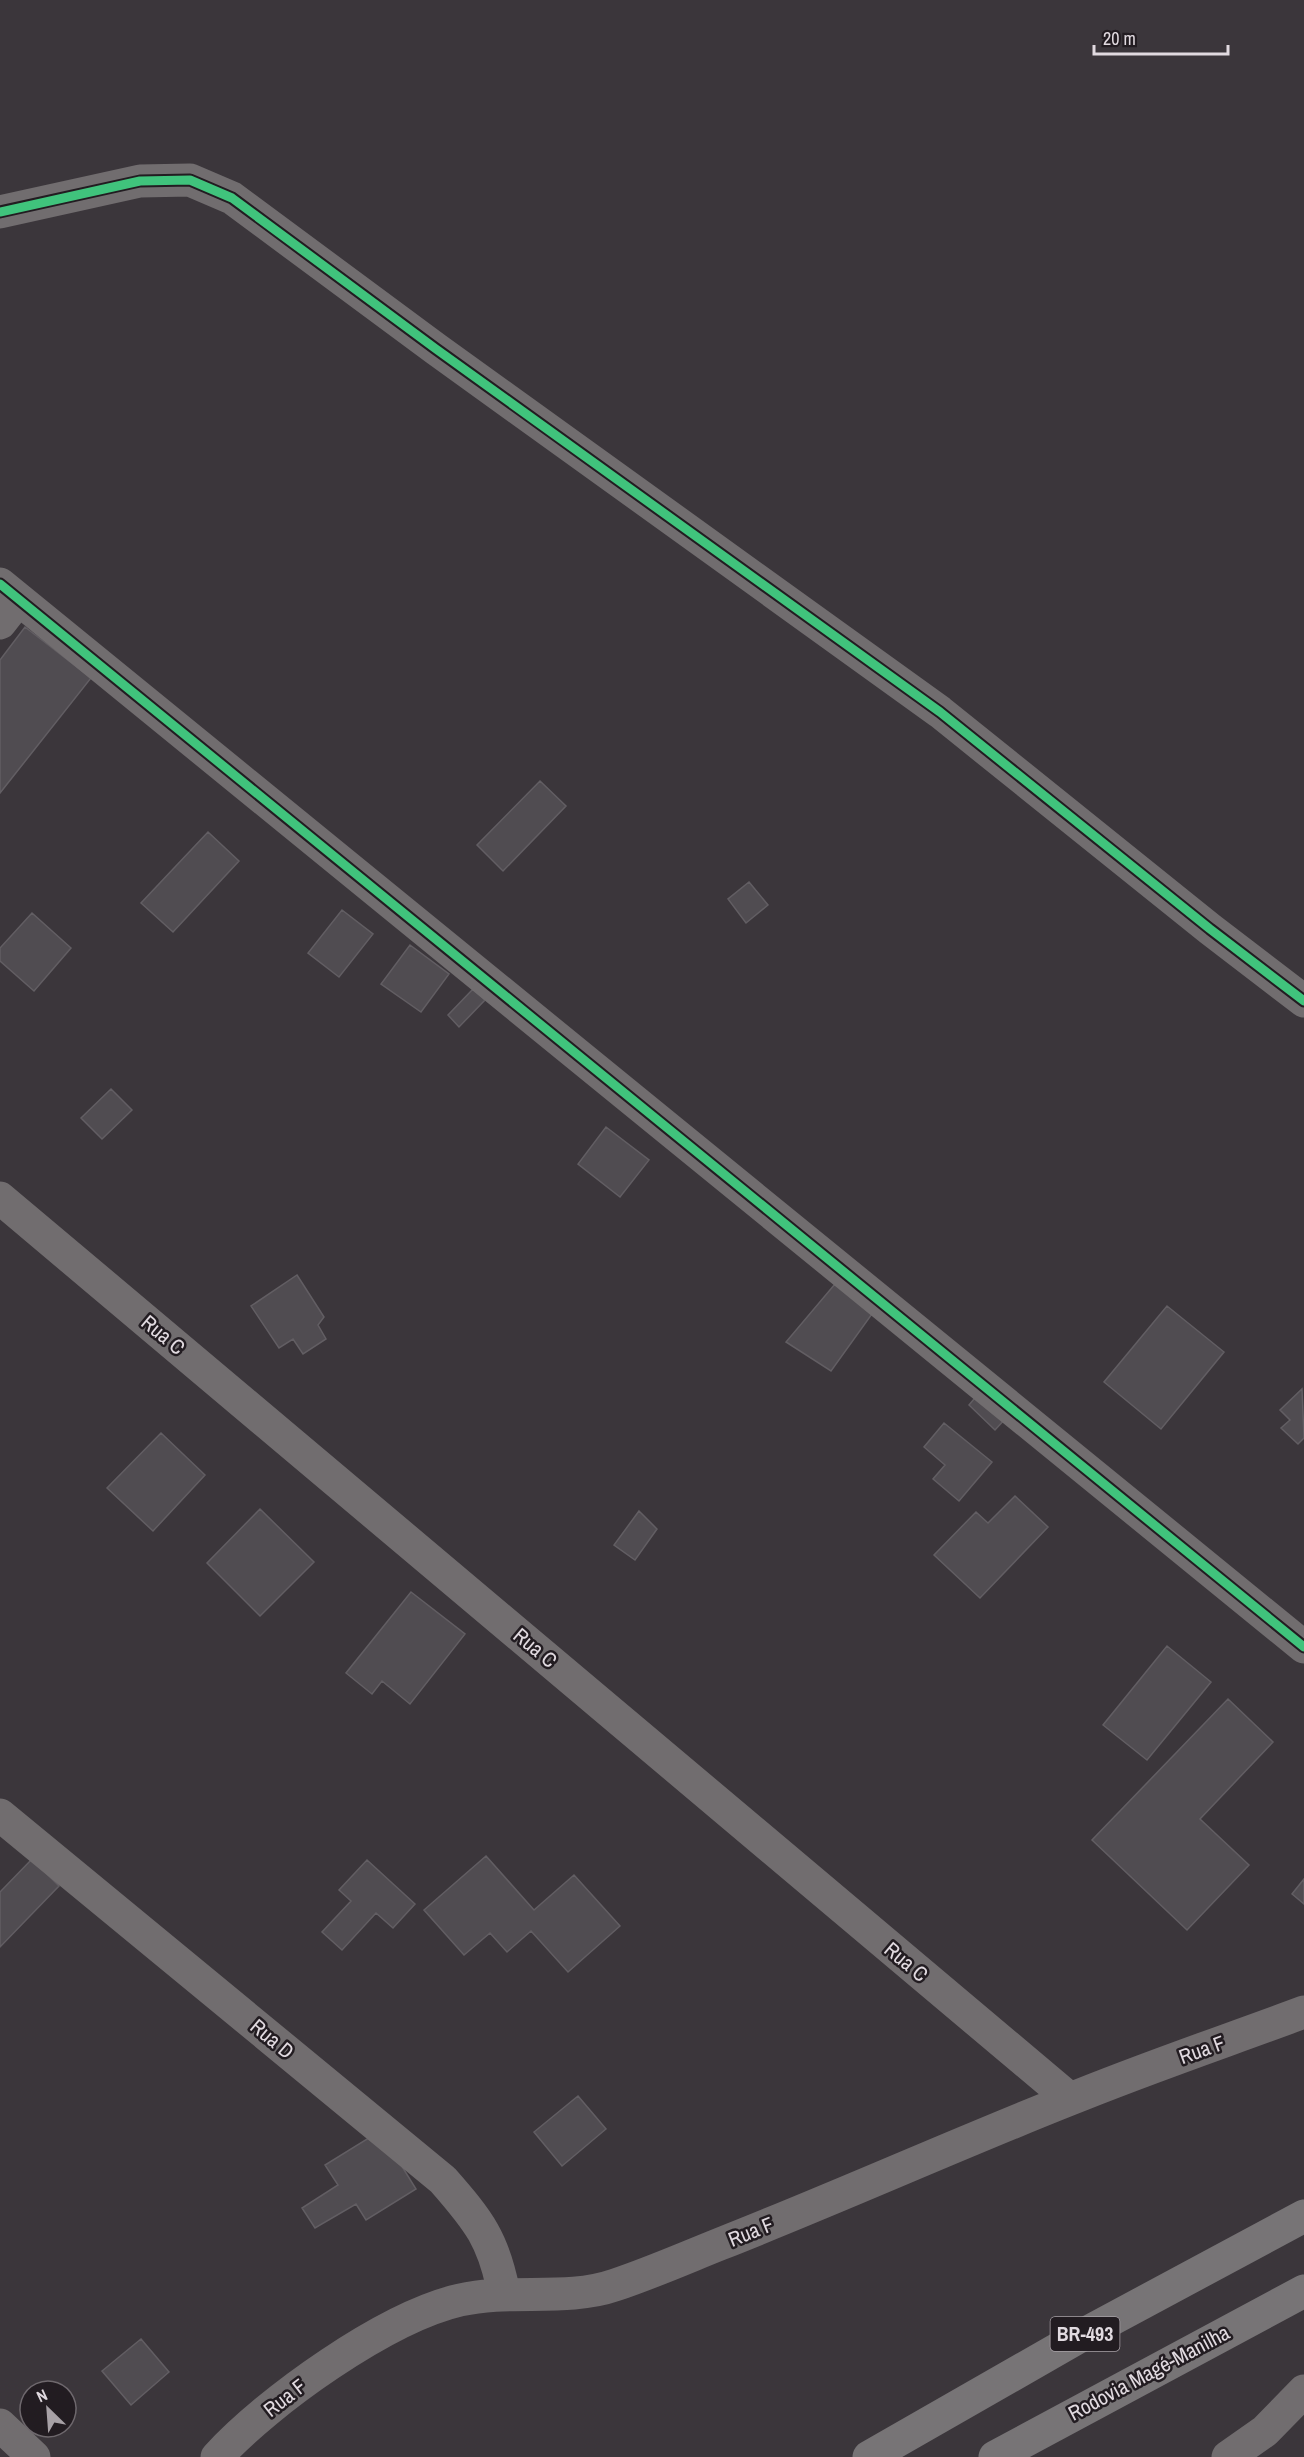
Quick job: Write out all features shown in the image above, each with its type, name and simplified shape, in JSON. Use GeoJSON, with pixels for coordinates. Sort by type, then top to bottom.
{"type":"FeatureCollection","features":[{"type":"Feature","properties":{"kind":"highway","name":"BR-493"},"geometry":{"type":"LineString","coordinates":[[869,2457],[1077,2338],[1304,2216]]}},
{"type":"Feature","properties":{"kind":"highway","name":"Rodovia Magé-Manilha"},"geometry":{"type":"LineString","coordinates":[[995,2457],[1304,2291]]}},
{"type":"Feature","properties":{"kind":"street"},"geometry":{"type":"LineString","coordinates":[[0,212],[140,181],[190,180],[232,198],[436,349],[940,712],[1210,929],[1304,1000]]}},
{"type":"Feature","properties":{"kind":"street"},"geometry":{"type":"LineString","coordinates":[[6,602],[1304,1647]]}},
{"type":"Feature","properties":{"kind":"street","name":"Rua C"},"geometry":{"type":"LineString","coordinates":[[0,1198],[1070,2099]]}},
{"type":"Feature","properties":{"kind":"street","name":"Rua D"},"geometry":{"type":"LineString","coordinates":[[0,1815],[443,2180],[474,2215],[488,2237],[498,2262],[504,2294]]}},
{"type":"Feature","properties":{"kind":"street","name":"Rua F"},"geometry":{"type":"LineString","coordinates":[[217,2457],[232,2440],[294,2389],[367,2341],[423,2313],[460,2300],[504,2294],[558,2294],[612,2287],[1070,2099],[1304,2012]]}},
{"type":"Feature","properties":{"kind":"street"},"geometry":{"type":"LineString","coordinates":[[1228,2457],[1265,2431],[1304,2391]]}},
{"type":"Feature","properties":{"kind":"street"},"geometry":{"type":"LineString","coordinates":[[0,2425],[34,2457]]}},
{"type":"Feature","properties":{"kind":"building"},"geometry":{"type":"Polygon","coordinates":[[[25,627],[91,678],[0,793],[0,660],[25,627]]]}},
{"type":"Feature","properties":{"kind":"building"},"geometry":{"type":"Polygon","coordinates":[[[540,781],[566,806],[503,871],[477,845],[540,781]]]}},
{"type":"Feature","properties":{"kind":"building"},"geometry":{"type":"Polygon","coordinates":[[[208,832],[239,861],[173,932],[141,903],[208,832]]]}},
{"type":"Feature","properties":{"kind":"building"},"geometry":{"type":"Polygon","coordinates":[[[749,882],[768,905],[746,923],[728,899],[749,882]]]}},
{"type":"Feature","properties":{"kind":"building"},"geometry":{"type":"Polygon","coordinates":[[[342,910],[373,934],[339,977],[308,953],[342,910]]]}},
{"type":"Feature","properties":{"kind":"building"},"geometry":{"type":"Polygon","coordinates":[[[32,913],[71,948],[34,991],[0,961],[0,948],[32,913]]]}},
{"type":"Feature","properties":{"kind":"building"},"geometry":{"type":"Polygon","coordinates":[[[410,945],[449,974],[421,1012],[381,984],[410,945]]]}},
{"type":"Feature","properties":{"kind":"building"},"geometry":{"type":"Polygon","coordinates":[[[473,989],[485,1000],[459,1027],[448,1015],[473,989]]]}},
{"type":"Feature","properties":{"kind":"building"},"geometry":{"type":"Polygon","coordinates":[[[111,1089],[132,1110],[102,1139],[81,1118],[111,1089]]]}},
{"type":"Feature","properties":{"kind":"building"},"geometry":{"type":"Polygon","coordinates":[[[606,1127],[649,1160],[620,1197],[578,1164],[606,1127]]]}},
{"type":"Feature","properties":{"kind":"building"},"geometry":{"type":"Polygon","coordinates":[[[297,1275],[324,1317],[318,1325],[326,1339],[303,1354],[293,1339],[279,1348],[251,1306],[297,1275]]]}},
{"type":"Feature","properties":{"kind":"building"},"geometry":{"type":"Polygon","coordinates":[[[835,1284],[872,1314],[831,1371],[786,1342],[835,1284]]]}},
{"type":"Feature","properties":{"kind":"building"},"geometry":{"type":"Polygon","coordinates":[[[1167,1306],[1224,1352],[1161,1429],[1104,1382],[1167,1306]]]}},
{"type":"Feature","properties":{"kind":"building"},"geometry":{"type":"Polygon","coordinates":[[[1302,1389],[1304,1438],[1298,1444],[1281,1428],[1290,1420],[1280,1410],[1302,1389]]]}},
{"type":"Feature","properties":{"kind":"building"},"geometry":{"type":"Polygon","coordinates":[[[979,1393],[1006,1418],[995,1430],[969,1405],[979,1393]]]}},
{"type":"Feature","properties":{"kind":"building"},"geometry":{"type":"Polygon","coordinates":[[[944,1423],[992,1462],[959,1501],[933,1479],[945,1465],[924,1447],[944,1423]]]}},
{"type":"Feature","properties":{"kind":"building"},"geometry":{"type":"Polygon","coordinates":[[[161,1433],[205,1475],[153,1531],[107,1488],[161,1433]]]}},
{"type":"Feature","properties":{"kind":"building"},"geometry":{"type":"Polygon","coordinates":[[[1015,1496],[1048,1527],[980,1598],[934,1555],[976,1512],[988,1523],[1015,1496]]]}},
{"type":"Feature","properties":{"kind":"building"},"geometry":{"type":"Polygon","coordinates":[[[260,1509],[314,1562],[260,1616],[207,1563],[260,1509]]]}},
{"type":"Feature","properties":{"kind":"building"},"geometry":{"type":"Polygon","coordinates":[[[639,1511],[657,1529],[635,1560],[614,1545],[639,1511]]]}},
{"type":"Feature","properties":{"kind":"building"},"geometry":{"type":"Polygon","coordinates":[[[411,1592],[465,1634],[410,1704],[382,1681],[372,1694],[346,1673],[411,1592]]]}},
{"type":"Feature","properties":{"kind":"building"},"geometry":{"type":"Polygon","coordinates":[[[1167,1646],[1211,1682],[1147,1760],[1103,1725],[1167,1646]]]}},
{"type":"Feature","properties":{"kind":"building"},"geometry":{"type":"Polygon","coordinates":[[[1228,1699],[1273,1742],[1200,1819],[1249,1865],[1187,1930],[1092,1840],[1228,1699]]]}},
{"type":"Feature","properties":{"kind":"building"},"geometry":{"type":"Polygon","coordinates":[[[486,1856],[534,1910],[574,1875],[620,1926],[568,1972],[531,1931],[507,1952],[490,1933],[464,1955],[424,1910],[486,1856]]]}},
{"type":"Feature","properties":{"kind":"building"},"geometry":{"type":"Polygon","coordinates":[[[32,1859],[59,1886],[0,1947],[0,1892],[32,1859]]]}},
{"type":"Feature","properties":{"kind":"building"},"geometry":{"type":"Polygon","coordinates":[[[367,1860],[415,1904],[393,1928],[376,1913],[342,1950],[322,1932],[351,1901],[339,1890],[367,1860]]]}},
{"type":"Feature","properties":{"kind":"building"},"geometry":{"type":"Polygon","coordinates":[[[1304,1879],[1304,1904],[1292,1894],[1304,1879]]]}},
{"type":"Feature","properties":{"kind":"building"},"geometry":{"type":"Polygon","coordinates":[[[578,2096],[606,2129],[562,2166],[534,2132],[578,2096]]]}},
{"type":"Feature","properties":{"kind":"building"},"geometry":{"type":"Polygon","coordinates":[[[380,2131],[416,2189],[366,2220],[356,2204],[315,2228],[302,2208],[338,2185],[325,2165],[380,2131]]]}},
{"type":"Feature","properties":{"kind":"building"},"geometry":{"type":"Polygon","coordinates":[[[141,2339],[169,2372],[131,2405],[102,2371],[141,2339]]]}},
{"type":"Feature","properties":{"kind":"cycle path"},"geometry":{"type":"LineString","coordinates":[[0,212],[140,181],[190,180],[232,198],[436,349],[940,712],[1210,929],[1304,1001]]}},
{"type":"Feature","properties":{"kind":"cycle path"},"geometry":{"type":"LineString","coordinates":[[0,584],[1304,1647]]}}]}
